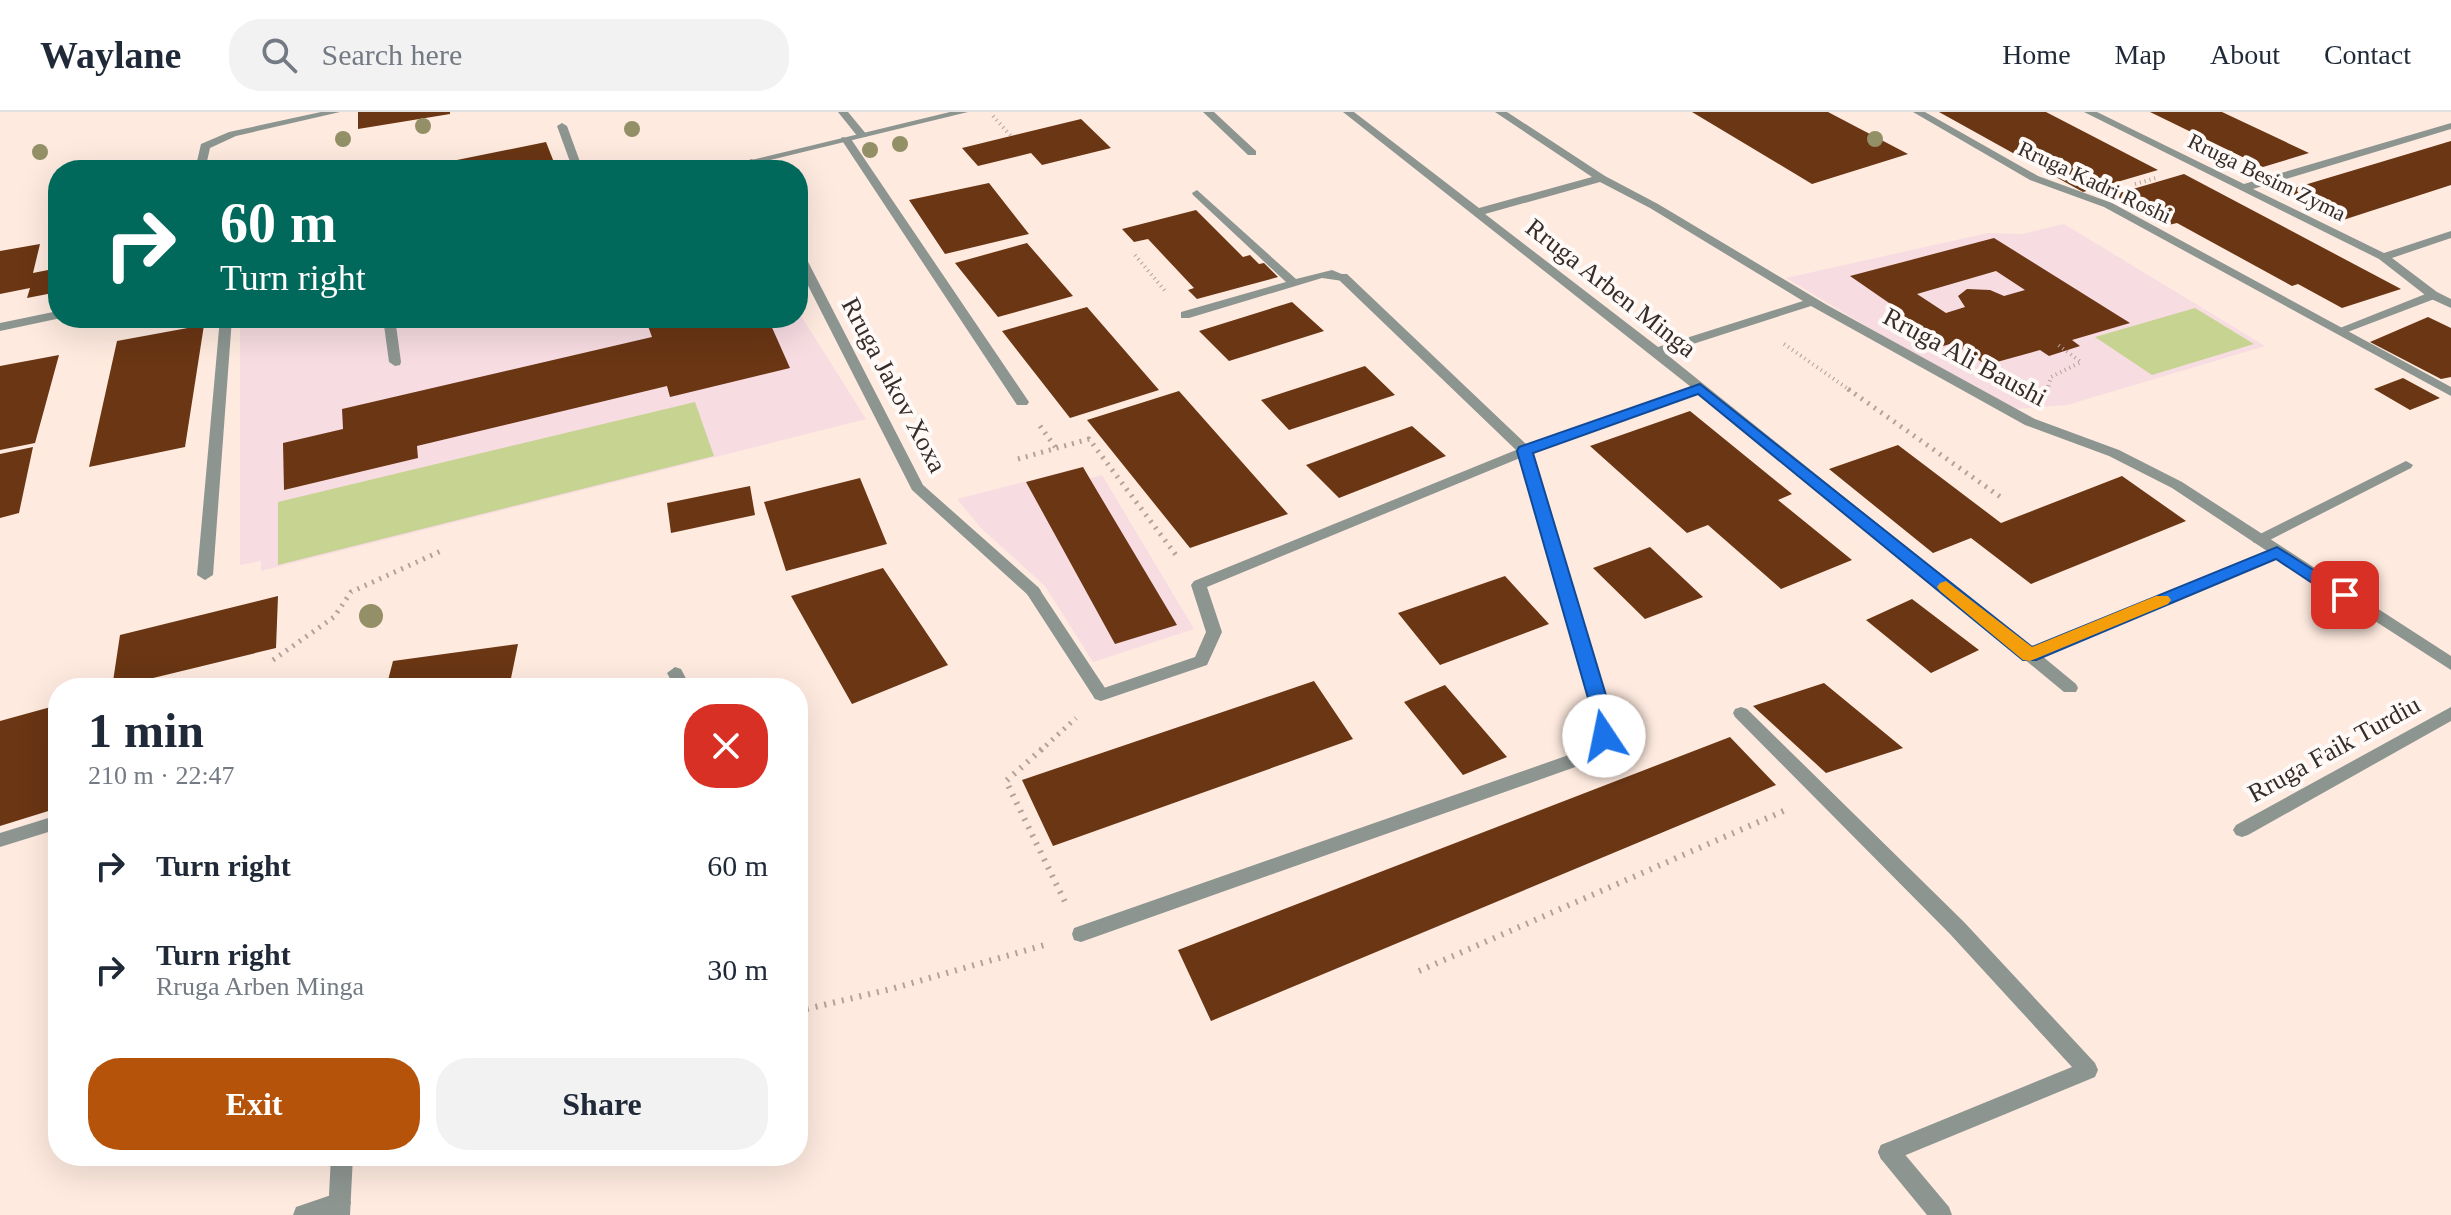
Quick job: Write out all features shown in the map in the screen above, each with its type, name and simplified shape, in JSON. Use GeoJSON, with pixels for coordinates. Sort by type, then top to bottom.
{"type":"FeatureCollection","features":[{"type":"Feature","properties":{"kind":"street"},"geometry":{"type":"LineString","coordinates":[[202,160],[205,146],[260,127],[335,112]]}},
{"type":"Feature","properties":{"kind":"street"},"geometry":{"type":"LineString","coordinates":[[843,112],[862,135]]}},
{"type":"Feature","properties":{"kind":"street"},"geometry":{"type":"LineString","coordinates":[[774,160],[846,139],[963,112]]}},
{"type":"Feature","properties":{"kind":"street"},"geometry":{"type":"LineString","coordinates":[[1208,112],[1252,153]]}},
{"type":"Feature","properties":{"kind":"street","name":"Rruga Arben Minga"},"geometry":{"type":"LineString","coordinates":[[1348,112],[1656,352],[2070,688]]}},
{"type":"Feature","properties":{"kind":"street","name":"Rruga Ali Baushi"},"geometry":{"type":"LineString","coordinates":[[1500,112],[1601,178],[1654,206],[1812,302],[2030,422],[2073,436],[2177,485],[2451,664]]}},
{"type":"Feature","properties":{"kind":"street","name":"Rruga Kadri Roshi"},"geometry":{"type":"LineString","coordinates":[[1918,112],[2034,178],[2108,205],[2451,392]]}},
{"type":"Feature","properties":{"kind":"street","name":"Rruga Besim Zyma"},"geometry":{"type":"LineString","coordinates":[[2089,112],[2383,257],[2433,295]]}},
{"type":"Feature","properties":{"kind":"street"},"geometry":{"type":"LineString","coordinates":[[562,126],[574,160]]}},
{"type":"Feature","properties":{"kind":"street"},"geometry":{"type":"LineString","coordinates":[[2243,188],[2451,126]]}},
{"type":"Feature","properties":{"kind":"street"},"geometry":{"type":"LineString","coordinates":[[846,139],[1022,402]]}},
{"type":"Feature","properties":{"kind":"street"},"geometry":{"type":"LineString","coordinates":[[1475,213],[1601,178]]}},
{"type":"Feature","properties":{"kind":"street"},"geometry":{"type":"LineString","coordinates":[[1197,193],[1294,283]]}},
{"type":"Feature","properties":{"kind":"street"},"geometry":{"type":"LineString","coordinates":[[2383,257],[2451,234]]}},
{"type":"Feature","properties":{"kind":"street","name":"Rruga Jakov Xoxa"},"geometry":{"type":"LineString","coordinates":[[808,274],[917,487],[1033,591],[1101,695]]}},
{"type":"Feature","properties":{"kind":"street"},"geometry":{"type":"LineString","coordinates":[[1081,934],[1589,755],[1604,736],[1602,712],[1525,451],[1343,277],[1321,275],[1185,315]]}},
{"type":"Feature","properties":{"kind":"street"},"geometry":{"type":"LineString","coordinates":[[2341,330],[2433,295],[2451,304]]}},
{"type":"Feature","properties":{"kind":"street"},"geometry":{"type":"LineString","coordinates":[[1656,352],[1812,302]]}},
{"type":"Feature","properties":{"kind":"street"},"geometry":{"type":"LineString","coordinates":[[0,327],[48,317]]}},
{"type":"Feature","properties":{"kind":"street"},"geometry":{"type":"LineString","coordinates":[[205,575],[225,328]]}},
{"type":"Feature","properties":{"kind":"street"},"geometry":{"type":"LineString","coordinates":[[390,328],[395,362]]}},
{"type":"Feature","properties":{"kind":"street"},"geometry":{"type":"LineString","coordinates":[[1101,695],[1201,661],[1214,632],[1199,585],[1525,451],[1700,388]]}},
{"type":"Feature","properties":{"kind":"street"},"geometry":{"type":"LineString","coordinates":[[2259,540],[2406,465]]}},
{"type":"Feature","properties":{"kind":"street"},"geometry":{"type":"LineString","coordinates":[[2030,655],[2277,552]]}},
{"type":"Feature","properties":{"kind":"street"},"geometry":{"type":"LineString","coordinates":[[1741,713],[1957,928],[2088,1070],[1889,1152],[1941,1215]]}},
{"type":"Feature","properties":{"kind":"street","name":"Rruga Faik Turdiu"},"geometry":{"type":"LineString","coordinates":[[2242,830],[2451,713]]}},
{"type":"Feature","properties":{"kind":"street"},"geometry":{"type":"LineString","coordinates":[[0,840],[48,825]]}},
{"type":"Feature","properties":{"kind":"street"},"geometry":{"type":"LineString","coordinates":[[304,1215],[340,1209],[342,1166]]}},
{"type":"Feature","properties":{"kind":"path"},"geometry":{"type":"LineString","coordinates":[[989,112],[1011,136]]}},
{"type":"Feature","properties":{"kind":"path"},"geometry":{"type":"LineString","coordinates":[[2088,199],[2197,165]]}},
{"type":"Feature","properties":{"kind":"path"},"geometry":{"type":"LineString","coordinates":[[1135,255],[1185,315]]}},
{"type":"Feature","properties":{"kind":"path"},"geometry":{"type":"LineString","coordinates":[[1753,321],[2002,498]]}},
{"type":"Feature","properties":{"kind":"path"},"geometry":{"type":"LineString","coordinates":[[2057,344],[2081,362],[2051,377],[2042,407],[2073,436]]}},
{"type":"Feature","properties":{"kind":"path"},"geometry":{"type":"LineString","coordinates":[[1018,459],[1089,439],[1199,585]]}},
{"type":"Feature","properties":{"kind":"path"},"geometry":{"type":"LineString","coordinates":[[273,660],[334,617],[351,592],[441,551]]}},
{"type":"Feature","properties":{"kind":"path"},"geometry":{"type":"LineString","coordinates":[[808,1009],[891,989],[1081,934],[1006,781],[1101,695]]}},
{"type":"Feature","properties":{"kind":"path"},"geometry":{"type":"LineString","coordinates":[[1419,971],[1822,795]]}},
{"type":"Feature","properties":{"kind":"shaded area"},"geometry":{"type":"Polygon","coordinates":[[[2064,224],[2265,346],[2067,405],[2016,409],[1928,363],[1786,278],[1988,233],[2022,234],[2064,224]]]}},
{"type":"Feature","properties":{"kind":"shaded area"},"geometry":{"type":"Polygon","coordinates":[[[808,327],[866,419],[261,571],[261,561],[240,565],[240,328],[808,327]]]}},
{"type":"Feature","properties":{"kind":"shaded area"},"geometry":{"type":"Polygon","coordinates":[[[1083,467],[1090,478],[1102,475],[1194,629],[1093,662],[1045,586],[981,528],[957,499],[1083,467]]]}},
{"type":"Feature","properties":{"kind":"green space"},"geometry":{"type":"Polygon","coordinates":[[[2195,308],[2254,344],[2152,375],[2095,337],[2195,308]]]}},
{"type":"Feature","properties":{"kind":"green space"},"geometry":{"type":"Polygon","coordinates":[[[695,402],[714,456],[278,565],[278,502],[695,402]]]}},
{"type":"Feature","properties":{"kind":"building"},"geometry":{"type":"Polygon","coordinates":[[[358,112],[450,112],[450,114],[358,129],[358,112]]]}},
{"type":"Feature","properties":{"kind":"building"},"geometry":{"type":"Polygon","coordinates":[[[1692,112],[1828,112],[1908,154],[1812,184],[1692,112]]]}},
{"type":"Feature","properties":{"kind":"building"},"geometry":{"type":"Polygon","coordinates":[[[1939,112],[2046,112],[2158,170],[2083,192],[1939,112]]]}},
{"type":"Feature","properties":{"kind":"building"},"geometry":{"type":"Polygon","coordinates":[[[2150,112],[2222,112],[2309,153],[2263,167],[2150,112]]]}},
{"type":"Feature","properties":{"kind":"building"},"geometry":{"type":"Polygon","coordinates":[[[1081,119],[1111,148],[1042,165],[1031,153],[978,166],[962,148],[1081,119]]]}},
{"type":"Feature","properties":{"kind":"building"},"geometry":{"type":"Polygon","coordinates":[[[2451,141],[2451,185],[2343,220],[2284,191],[2451,141]]]}},
{"type":"Feature","properties":{"kind":"building"},"geometry":{"type":"Polygon","coordinates":[[[546,142],[553,160],[457,160],[546,142]]]}},
{"type":"Feature","properties":{"kind":"building"},"geometry":{"type":"Polygon","coordinates":[[[2184,174],[2401,289],[2342,308],[2298,284],[2292,286],[2177,223],[2164,226],[2109,196],[2184,174]]]}},
{"type":"Feature","properties":{"kind":"building"},"geometry":{"type":"Polygon","coordinates":[[[989,183],[1029,234],[945,254],[909,200],[989,183]]]}},
{"type":"Feature","properties":{"kind":"building"},"geometry":{"type":"Polygon","coordinates":[[[1196,210],[1243,257],[1250,255],[1259,264],[1264,263],[1278,277],[1197,299],[1188,290],[1194,288],[1148,239],[1134,242],[1122,229],[1196,210]]]}},
{"type":"Feature","properties":{"kind":"building"},"geometry":{"type":"Polygon","coordinates":[[[1994,238],[2130,323],[2072,340],[2080,346],[2049,356],[2040,350],[1986,365],[1953,343],[1931,350],[1887,321],[1905,314],[1850,276],[1994,238]],[[1996,271],[1917,294],[1946,313],[1965,307],[1958,296],[1967,289],[1990,290],[2004,296],[2025,290],[1996,271]]]}},
{"type":"Feature","properties":{"kind":"building"},"geometry":{"type":"Polygon","coordinates":[[[1027,243],[1073,296],[998,317],[955,263],[1027,243]]]}},
{"type":"Feature","properties":{"kind":"building"},"geometry":{"type":"Polygon","coordinates":[[[40,244],[33,273],[48,270],[48,294],[27,298],[30,288],[0,294],[0,251],[40,244]]]}},
{"type":"Feature","properties":{"kind":"building"},"geometry":{"type":"Polygon","coordinates":[[[1292,302],[1324,331],[1229,361],[1199,331],[1292,302]]]}},
{"type":"Feature","properties":{"kind":"building"},"geometry":{"type":"Polygon","coordinates":[[[1087,307],[1159,390],[1070,418],[1002,331],[1087,307]]]}},
{"type":"Feature","properties":{"kind":"building"},"geometry":{"type":"Polygon","coordinates":[[[2428,317],[2451,328],[2451,377],[2441,379],[2370,342],[2428,317]]]}},
{"type":"Feature","properties":{"kind":"building"},"geometry":{"type":"Polygon","coordinates":[[[204,328],[185,447],[89,467],[117,341],[204,328]]]}},
{"type":"Feature","properties":{"kind":"building"},"geometry":{"type":"Polygon","coordinates":[[[649,328],[772,328],[790,368],[670,397],[667,386],[417,446],[418,458],[284,490],[283,443],[343,429],[342,409],[652,337],[649,328]]]}},
{"type":"Feature","properties":{"kind":"building"},"geometry":{"type":"Polygon","coordinates":[[[59,355],[35,443],[0,450],[0,366],[59,355]]]}},
{"type":"Feature","properties":{"kind":"building"},"geometry":{"type":"Polygon","coordinates":[[[1365,366],[1395,395],[1289,430],[1261,400],[1365,366]]]}},
{"type":"Feature","properties":{"kind":"building"},"geometry":{"type":"Polygon","coordinates":[[[2403,378],[2440,398],[2410,410],[2374,389],[2403,378]]]}},
{"type":"Feature","properties":{"kind":"building"},"geometry":{"type":"Polygon","coordinates":[[[1179,391],[1288,514],[1190,548],[1087,420],[1179,391]]]}},
{"type":"Feature","properties":{"kind":"building"},"geometry":{"type":"Polygon","coordinates":[[[1690,411],[1792,494],[1778,500],[1852,560],[1781,589],[1708,525],[1687,533],[1590,446],[1690,411]]]}},
{"type":"Feature","properties":{"kind":"building"},"geometry":{"type":"Polygon","coordinates":[[[1412,426],[1446,456],[1339,498],[1306,465],[1412,426]]]}},
{"type":"Feature","properties":{"kind":"building"},"geometry":{"type":"Polygon","coordinates":[[[1898,445],[2001,523],[2122,476],[2186,521],[2031,584],[1971,538],[1933,553],[1829,469],[1898,445]]]}},
{"type":"Feature","properties":{"kind":"building"},"geometry":{"type":"Polygon","coordinates":[[[33,447],[19,513],[0,518],[0,454],[33,447]]]}},
{"type":"Feature","properties":{"kind":"building"},"geometry":{"type":"Polygon","coordinates":[[[1083,467],[1177,625],[1115,644],[1026,482],[1083,467]]]}},
{"type":"Feature","properties":{"kind":"building"},"geometry":{"type":"Polygon","coordinates":[[[860,478],[887,544],[786,571],[764,502],[860,478]]]}},
{"type":"Feature","properties":{"kind":"building"},"geometry":{"type":"Polygon","coordinates":[[[750,486],[755,515],[671,533],[667,503],[750,486]]]}},
{"type":"Feature","properties":{"kind":"building"},"geometry":{"type":"Polygon","coordinates":[[[1650,547],[1703,597],[1645,619],[1593,568],[1650,547]]]}},
{"type":"Feature","properties":{"kind":"building"},"geometry":{"type":"Polygon","coordinates":[[[883,568],[948,665],[852,704],[791,596],[883,568]]]}},
{"type":"Feature","properties":{"kind":"building"},"geometry":{"type":"Polygon","coordinates":[[[1505,576],[1549,624],[1440,665],[1398,613],[1505,576]]]}},
{"type":"Feature","properties":{"kind":"building"},"geometry":{"type":"Polygon","coordinates":[[[278,596],[276,648],[153,678],[114,678],[120,635],[278,596]]]}},
{"type":"Feature","properties":{"kind":"building"},"geometry":{"type":"Polygon","coordinates":[[[1912,599],[1979,650],[1931,673],[1866,620],[1912,599]]]}},
{"type":"Feature","properties":{"kind":"building"},"geometry":{"type":"Polygon","coordinates":[[[518,644],[511,678],[389,678],[393,661],[518,644]]]}},
{"type":"Feature","properties":{"kind":"building"},"geometry":{"type":"Polygon","coordinates":[[[1314,681],[1353,739],[1053,846],[1022,780],[1314,681]]]}},
{"type":"Feature","properties":{"kind":"building"},"geometry":{"type":"Polygon","coordinates":[[[1824,683],[1903,748],[1826,773],[1753,706],[1824,683]]]}},
{"type":"Feature","properties":{"kind":"building"},"geometry":{"type":"Polygon","coordinates":[[[1445,685],[1507,757],[1463,775],[1404,702],[1445,685]]]}},
{"type":"Feature","properties":{"kind":"building"},"geometry":{"type":"Polygon","coordinates":[[[48,708],[48,811],[0,826],[0,721],[48,708]]]}},
{"type":"Feature","properties":{"kind":"building"},"geometry":{"type":"Polygon","coordinates":[[[1730,737],[1776,785],[1211,1021],[1178,950],[1730,737]]]}},
{"type":"Feature","properties":{"kind":"slow traffic"},"geometry":{"type":"LineString","coordinates":[[1946,587],[2030,655],[2162,600]]}},
{"type":"Feature","properties":{"kind":"route"},"geometry":{"type":"LineString","coordinates":[[1604,736],[1602,712],[1525,451],[1700,388],[2030,655],[2277,552],[2345,595]]}}]}
